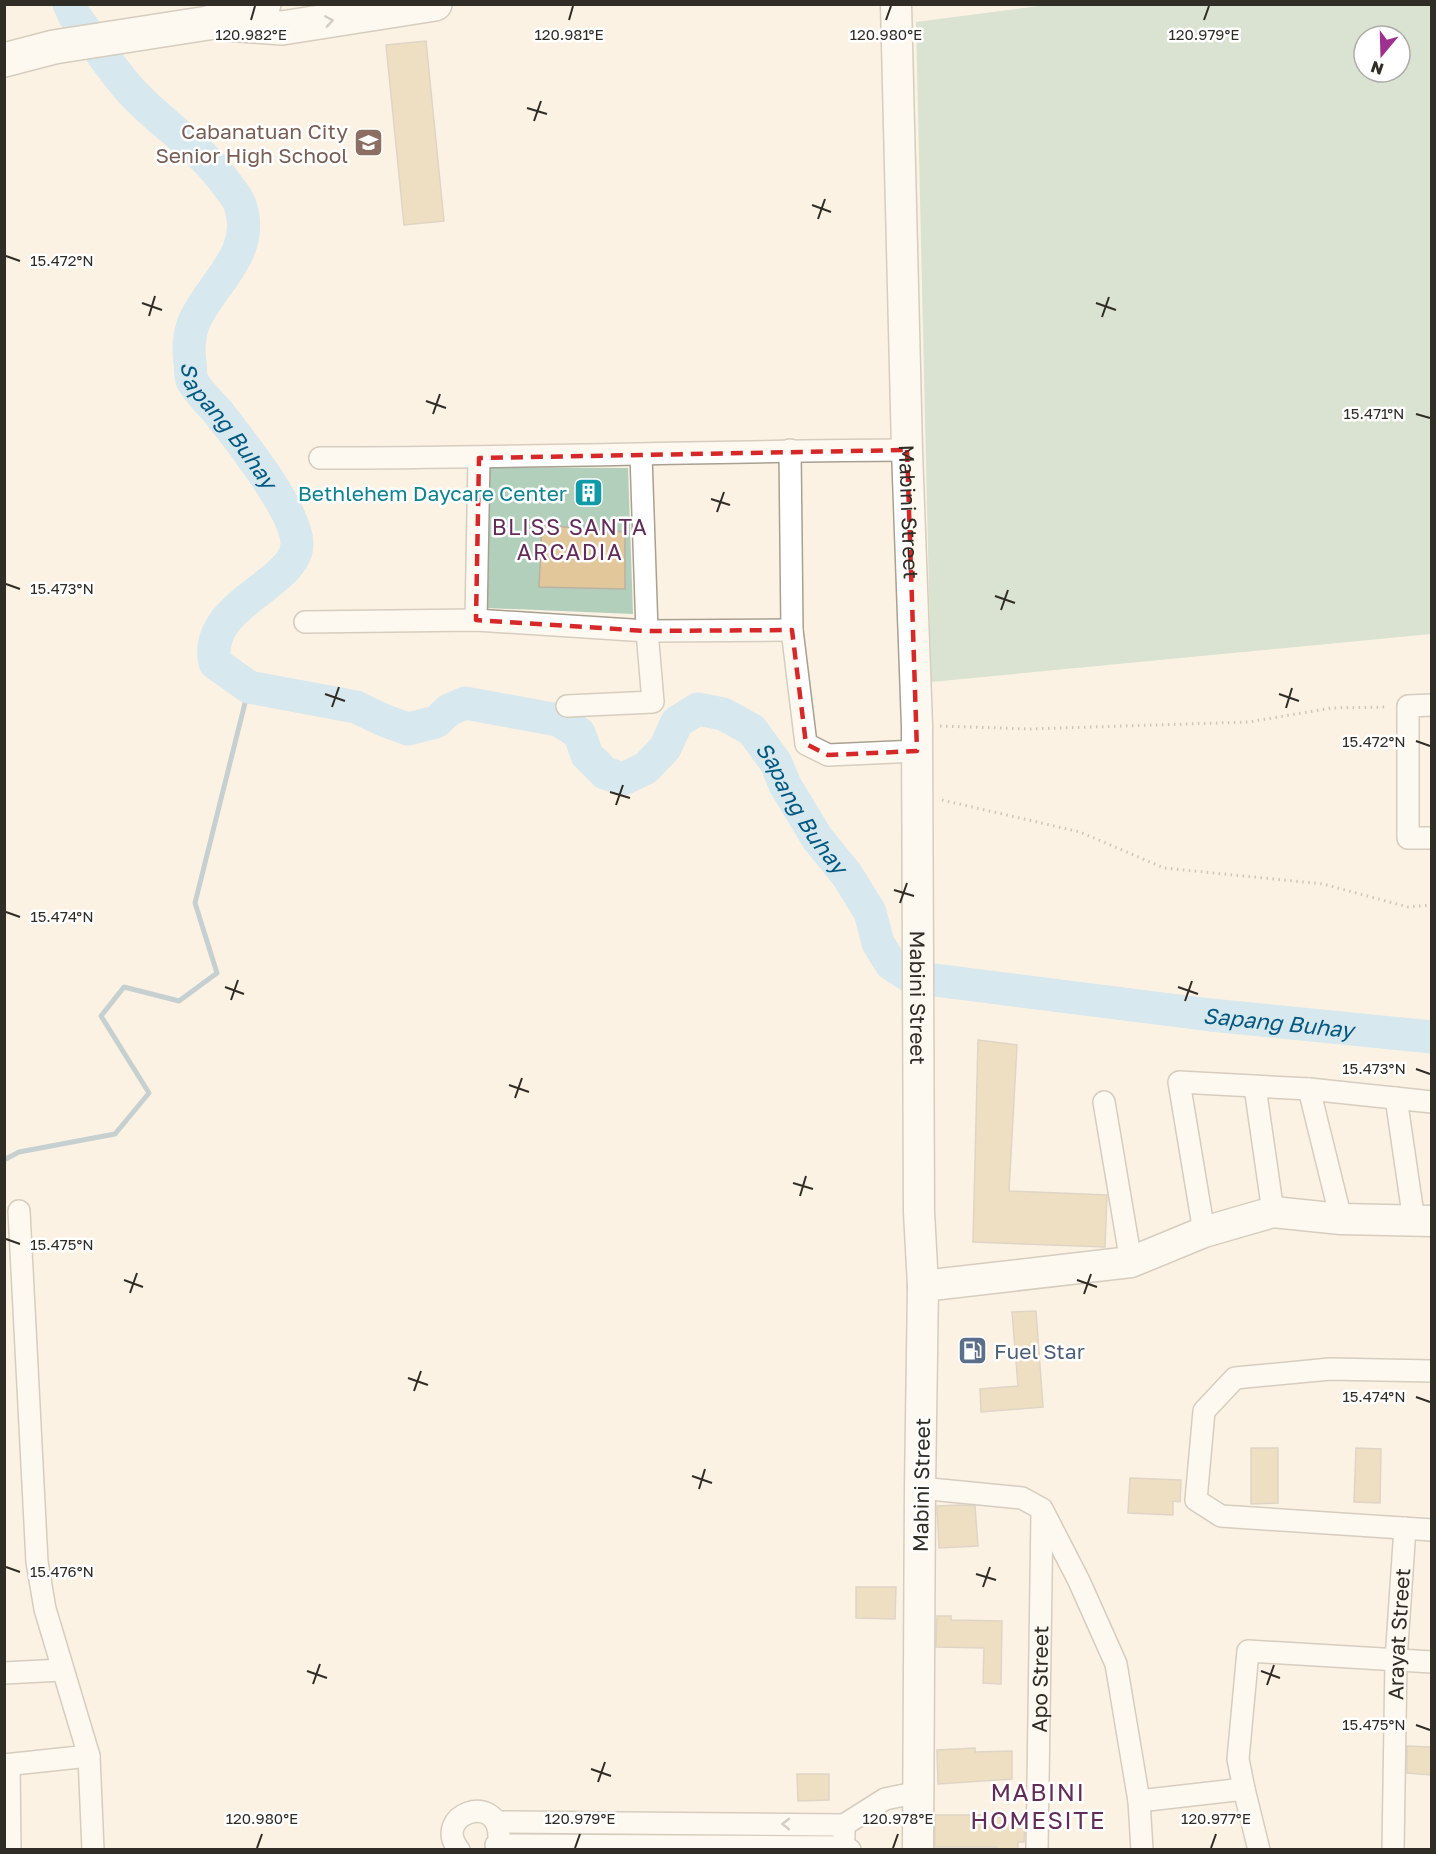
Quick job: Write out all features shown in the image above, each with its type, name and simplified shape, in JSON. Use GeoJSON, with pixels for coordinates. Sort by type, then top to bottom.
{"type":"FeatureCollection","features":[{"type":"Feature","properties":{"kind":"highway"},"geometry":{"type":"LineString","coordinates":[[4,60],[54,47],[208,23],[264,4]]}},
{"type":"Feature","properties":{"kind":"highway"},"geometry":{"type":"LineString","coordinates":[[208,23],[282,28],[435,4]]}},
{"type":"Feature","properties":{"kind":"main road","name":"Mabini Street"},"geometry":{"type":"LineString","coordinates":[[896,4],[917,751],[919,1212],[923,1286],[918,1850]]}},
{"type":"Feature","properties":{"kind":"main road"},"geometry":{"type":"LineString","coordinates":[[923,1286],[1131,1262],[1204,1232],[1273,1212],[1341,1219],[1423,1221]]}},
{"type":"Feature","properties":{"kind":"street"},"geometry":{"type":"LineString","coordinates":[[790,450],[792,630],[806,744],[828,755],[917,751]]}},
{"type":"Feature","properties":{"kind":"street"},"geometry":{"type":"LineString","coordinates":[[320,458],[479,458],[790,450],[907,450]]}},
{"type":"Feature","properties":{"kind":"street"},"geometry":{"type":"LineString","coordinates":[[567,706],[653,702],[647,631],[641,454]]}},
{"type":"Feature","properties":{"kind":"street"},"geometry":{"type":"LineString","coordinates":[[476,620],[479,458]]}},
{"type":"Feature","properties":{"kind":"street"},"geometry":{"type":"LineString","coordinates":[[305,622],[476,620],[647,631],[792,630]]}},
{"type":"Feature","properties":{"kind":"street"},"geometry":{"type":"LineString","coordinates":[[1431,705],[1408,706],[1408,838],[1431,838]]}},
{"type":"Feature","properties":{"kind":"street"},"geometry":{"type":"LineString","coordinates":[[1204,1232],[1179,1082],[1309,1089],[1431,1102]]}},
{"type":"Feature","properties":{"kind":"street"},"geometry":{"type":"LineString","coordinates":[[1255,1086],[1273,1212]]}},
{"type":"Feature","properties":{"kind":"street"},"geometry":{"type":"LineString","coordinates":[[1309,1089],[1341,1219]]}},
{"type":"Feature","properties":{"kind":"street"},"geometry":{"type":"LineString","coordinates":[[1396,1098],[1423,1221]]}},
{"type":"Feature","properties":{"kind":"street"},"geometry":{"type":"LineString","coordinates":[[1104,1102],[1131,1262]]}},
{"type":"Feature","properties":{"kind":"street"},"geometry":{"type":"LineString","coordinates":[[19,1211],[37,1562],[45,1609],[89,1756],[93,1850]]}},
{"type":"Feature","properties":{"kind":"street"},"geometry":{"type":"LineString","coordinates":[[1431,1371],[1330,1369],[1235,1378],[1204,1412],[1196,1500],[1221,1516],[1431,1530]]}},
{"type":"Feature","properties":{"kind":"street"},"geometry":{"type":"LineString","coordinates":[[920,1488],[1022,1498],[1042,1509],[1079,1581],[1116,1664],[1138,1801],[1142,1850]]}},
{"type":"Feature","properties":{"kind":"street","name":"Apo Street"},"geometry":{"type":"LineString","coordinates":[[1037,1850],[1042,1509]]}},
{"type":"Feature","properties":{"kind":"street","name":"Arayat Street"},"geometry":{"type":"LineString","coordinates":[[1393,1850],[1396,1660],[1405,1528]]}},
{"type":"Feature","properties":{"kind":"street"},"geometry":{"type":"LineString","coordinates":[[1258,1850],[1238,1759],[1248,1651],[1431,1662]]}},
{"type":"Feature","properties":{"kind":"street"},"geometry":{"type":"LineString","coordinates":[[4,1673],[62,1670]]}},
{"type":"Feature","properties":{"kind":"street"},"geometry":{"type":"LineString","coordinates":[[10,1850],[7,1765],[89,1756]]}},
{"type":"Feature","properties":{"kind":"street"},"geometry":{"type":"LineString","coordinates":[[1138,1801],[1244,1789]]}},
{"type":"Feature","properties":{"kind":"street"},"geometry":{"type":"LineString","coordinates":[[496,1822],[844,1825],[885,1799],[919,1792]]}},
{"type":"Feature","properties":{"kind":"street"},"geometry":{"type":"LineString","coordinates":[[459,1850],[453,1841],[452,1834],[457,1820],[469,1811],[484,1812],[496,1822],[498,1829],[494,1847],[847,1849],[844,1825]]}},
{"type":"Feature","properties":{"kind":"path"},"geometry":{"type":"LineString","coordinates":[[935,726],[1029,729],[1250,722],[1332,708],[1408,706]]}},
{"type":"Feature","properties":{"kind":"path"},"geometry":{"type":"LineString","coordinates":[[934,798],[1080,832],[1164,868],[1323,884],[1408,907],[1431,905]]}},
{"type":"Feature","properties":{"kind":"highlighted area"},"geometry":{"type":"Polygon","coordinates":[[[907,450],[917,751],[828,755],[806,744],[792,630],[647,631],[476,620],[479,458],[907,450]]]}},
{"type":"Feature","properties":{"kind":"green space"},"geometry":{"type":"Polygon","coordinates":[[[1048,5],[1431,5],[1431,634],[931,682],[916,22],[1048,5]]]}},
{"type":"Feature","properties":{"kind":"green space"},"geometry":{"type":"Polygon","coordinates":[[[488,467],[628,468],[633,614],[487,608],[488,467]]]}},
{"type":"Feature","properties":{"kind":"building"},"geometry":{"type":"Polygon","coordinates":[[[426,41],[444,221],[404,225],[386,45],[426,41]]]}},
{"type":"Feature","properties":{"kind":"building","name":"Bethlehem Daycare Center"},"geometry":{"type":"Polygon","coordinates":[[[575,484],[602,485],[602,502],[575,502],[575,484]]]}},
{"type":"Feature","properties":{"kind":"building"},"geometry":{"type":"Polygon","coordinates":[[[542,525],[625,532],[625,589],[539,587],[542,525]]]}},
{"type":"Feature","properties":{"kind":"building"},"geometry":{"type":"Polygon","coordinates":[[[978,1040],[1017,1045],[1009,1191],[1107,1195],[1105,1247],[973,1242],[978,1040]]]}},
{"type":"Feature","properties":{"kind":"building"},"geometry":{"type":"Polygon","coordinates":[[[1036,1311],[1043,1407],[981,1412],[980,1389],[1018,1386],[1012,1312],[1036,1311]]]}},
{"type":"Feature","properties":{"kind":"building"},"geometry":{"type":"Polygon","coordinates":[[[1251,1448],[1278,1448],[1278,1503],[1251,1504],[1251,1448]]]}},
{"type":"Feature","properties":{"kind":"building"},"geometry":{"type":"Polygon","coordinates":[[[1356,1448],[1381,1449],[1380,1503],[1354,1502],[1356,1448]]]}},
{"type":"Feature","properties":{"kind":"building"},"geometry":{"type":"Polygon","coordinates":[[[1130,1478],[1181,1480],[1180,1502],[1173,1501],[1173,1515],[1128,1513],[1130,1478]]]}},
{"type":"Feature","properties":{"kind":"building"},"geometry":{"type":"Polygon","coordinates":[[[937,1506],[975,1506],[978,1546],[939,1548],[937,1506]]]}},
{"type":"Feature","properties":{"kind":"building"},"geometry":{"type":"Polygon","coordinates":[[[856,1587],[896,1587],[895,1619],[856,1618],[856,1587]]]}},
{"type":"Feature","properties":{"kind":"building"},"geometry":{"type":"Polygon","coordinates":[[[937,1616],[951,1616],[951,1620],[1002,1621],[1001,1684],[983,1683],[984,1648],[936,1647],[937,1616]]]}},
{"type":"Feature","properties":{"kind":"building"},"geometry":{"type":"Polygon","coordinates":[[[1407,1746],[1431,1747],[1431,1775],[1407,1773],[1407,1746]]]}},
{"type":"Feature","properties":{"kind":"building"},"geometry":{"type":"Polygon","coordinates":[[[975,1748],[975,1752],[1012,1751],[1012,1779],[938,1784],[937,1750],[975,1748]]]}},
{"type":"Feature","properties":{"kind":"building"},"geometry":{"type":"Polygon","coordinates":[[[797,1774],[829,1774],[829,1800],[798,1801],[797,1774]]]}},
{"type":"Feature","properties":{"kind":"building"},"geometry":{"type":"Polygon","coordinates":[[[935,1815],[1025,1818],[1024,1842],[1018,1842],[1018,1850],[996,1850],[996,1847],[935,1847],[935,1815]]]}},
{"type":"Feature","properties":{"kind":"waterway","name":"Sapang Buhay"},"geometry":{"type":"LineString","coordinates":[[69,4],[74,15],[123,82],[218,172],[236,197],[244,222],[237,253],[192,327],[189,347],[191,376],[197,388],[265,475],[287,512],[297,543],[293,558],[283,571],[235,610],[222,625],[215,643],[215,663],[249,687],[356,707],[408,729],[436,722],[449,710],[465,703],[558,720],[579,733],[587,755],[605,773],[623,779],[646,768],[665,748],[677,722],[698,709],[723,714],[752,730],[776,763],[785,785],[817,838],[847,875],[870,912],[878,943],[891,964],[911,977],[1211,1015],[1432,1037]]}},
{"type":"Feature","properties":{"kind":"waterway"},"geometry":{"type":"LineString","coordinates":[[4,1160],[19,1152],[115,1134],[149,1093],[101,1016],[124,987],[179,1001],[217,973],[195,903],[249,687]]}},
{"type":"Feature","properties":{"kind":"place","name":"Cabanatuan City Senior High School"},"geometry":{"type":"Point","coordinates":[369,143]}},
{"type":"Feature","properties":{"kind":"place","name":"Bethlehem Daycare Center"},"geometry":{"type":"Point","coordinates":[588,493]}},
{"type":"Feature","properties":{"kind":"place","name":"Fuel Star"},"geometry":{"type":"Point","coordinates":[973,1351]}},
{"type":"Feature","properties":{"kind":"district","name":"BLISS SANTA ARCADIA"},"geometry":{"type":"Point","coordinates":[570,538]}},
{"type":"Feature","properties":{"kind":"district","name":"MABINI HOMESITE"},"geometry":{"type":"Point","coordinates":[1038,1805]}}]}
